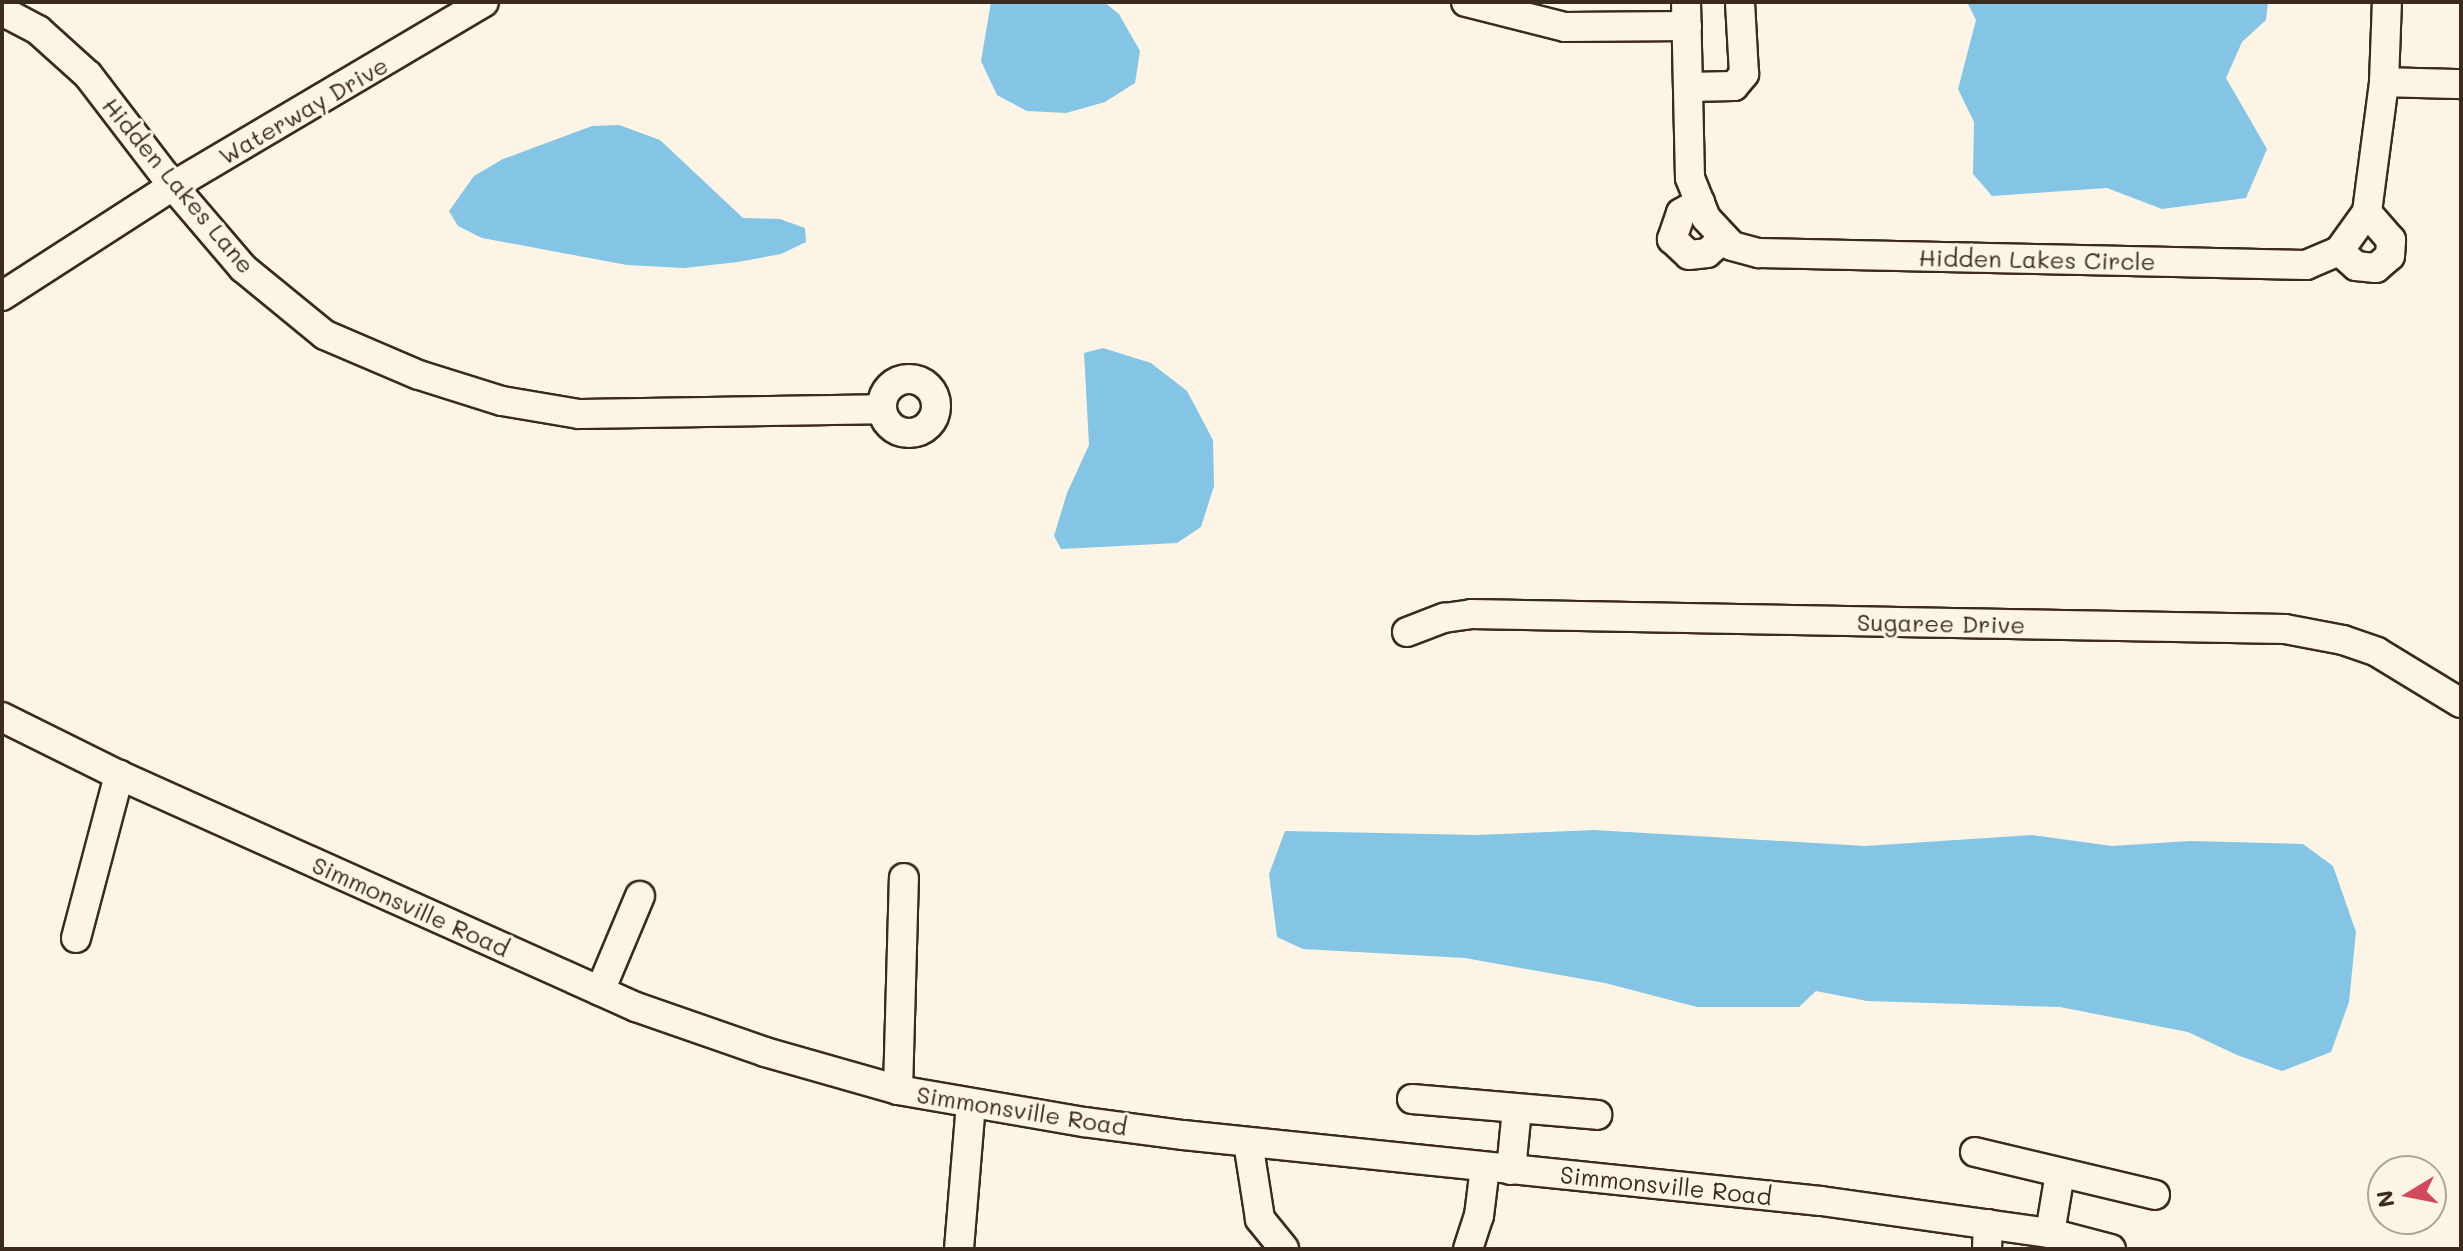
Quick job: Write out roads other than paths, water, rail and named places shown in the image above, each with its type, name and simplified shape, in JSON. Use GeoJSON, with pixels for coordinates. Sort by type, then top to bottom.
{"type":"FeatureCollection","features":[{"type":"Feature","properties":{"kind":"street","name":"Waterway Drive"},"geometry":{"type":"LineString","coordinates":[[2,296],[173,186],[484,2]]}},
{"type":"Feature","properties":{"kind":"street"},"geometry":{"type":"LineString","coordinates":[[1466,2],[1565,27],[1687,14],[1690,178],[1700,202],[1706,218],[1724,238],[1707,253],[1689,255],[1672,239],[1681,213],[1700,202]]}},
{"type":"Feature","properties":{"kind":"street"},"geometry":{"type":"LineString","coordinates":[[1688,87],[1734,86],[1744,74],[1740,2]]}},
{"type":"Feature","properties":{"kind":"street"},"geometry":{"type":"LineString","coordinates":[[2367,212],[2391,240],[2390,256],[2376,268],[2356,266],[2339,251],[2367,212],[2384,82],[2387,2]]}},
{"type":"Feature","properties":{"kind":"street","name":"Hidden Lakes Lane"},"geometry":{"type":"LineString","coordinates":[[2,11],[38,30],[88,75],[173,186],[243,268],[325,335],[433,380],[502,401],[579,414],[881,409]]}},
{"type":"Feature","properties":{"kind":"street"},"geometry":{"type":"LineString","coordinates":[[2384,82],[2461,84]]}},
{"type":"Feature","properties":{"kind":"street","name":"Hidden Lakes Circle"},"geometry":{"type":"LineString","coordinates":[[1724,238],[1732,246],[1759,253],[2291,265],[2306,265],[2339,251]]}},
{"type":"Feature","properties":{"kind":"street","name":"Sugaree Drive"},"geometry":{"type":"LineString","coordinates":[[1407,632],[1444,618],[1471,614],[2285,629],[2343,640],[2377,652],[2461,703]]}},
{"type":"Feature","properties":{"kind":"street","name":"Simmonsville Road"},"geometry":{"type":"LineString","coordinates":[[2,717],[119,775],[600,991],[765,1052],[898,1090],[1084,1122],[1248,1142],[1821,1201],[1988,1236],[2038,1237],[2111,1249]]}},
{"type":"Feature","properties":{"kind":"street"},"geometry":{"type":"LineString","coordinates":[[76,938],[119,775]]}},
{"type":"Feature","properties":{"kind":"street"},"geometry":{"type":"LineString","coordinates":[[898,1090],[904,878]]}},
{"type":"Feature","properties":{"kind":"street"},"geometry":{"type":"LineString","coordinates":[[600,991],[640,896]]}},
{"type":"Feature","properties":{"kind":"street"},"geometry":{"type":"LineString","coordinates":[[1412,1099],[1597,1115]]}},
{"type":"Feature","properties":{"kind":"street"},"geometry":{"type":"LineString","coordinates":[[959,1249],[971,1104]]}},
{"type":"Feature","properties":{"kind":"street"},"geometry":{"type":"LineString","coordinates":[[1468,1249],[1517,1109]]}},
{"type":"Feature","properties":{"kind":"street"},"geometry":{"type":"LineString","coordinates":[[1248,1142],[1260,1219],[1284,1249]]}},
{"type":"Feature","properties":{"kind":"street"},"geometry":{"type":"LineString","coordinates":[[1975,1152],[2155,1195]]}},
{"type":"Feature","properties":{"kind":"street"},"geometry":{"type":"LineString","coordinates":[[2038,1237],[2060,1173]]}},
{"type":"Feature","properties":{"kind":"water"},"geometry":{"type":"Polygon","coordinates":[[[991,2],[1104,2],[1119,14],[1140,51],[1135,83],[1105,102],[1066,113],[1027,111],[997,95],[981,61],[991,2]]]}},
{"type":"Feature","properties":{"kind":"water"},"geometry":{"type":"Polygon","coordinates":[[[1967,2],[2268,2],[2266,20],[2242,42],[2226,78],[2267,149],[2246,198],[2162,209],[2107,188],[1992,196],[1973,174],[1974,122],[1958,89],[1976,20],[1967,2]]]}},
{"type":"Feature","properties":{"kind":"water"},"geometry":{"type":"Polygon","coordinates":[[[619,125],[660,140],[743,218],[780,219],[805,228],[806,242],[781,254],[738,262],[684,268],[627,265],[482,238],[458,226],[449,211],[474,176],[503,159],[592,126],[619,125]]]}},
{"type":"Feature","properties":{"kind":"water"},"geometry":{"type":"Polygon","coordinates":[[[1103,348],[1151,363],[1187,391],[1213,440],[1214,486],[1201,527],[1177,543],[1061,549],[1054,536],[1067,493],[1089,445],[1084,353],[1103,348]]]}},
{"type":"Feature","properties":{"kind":"water"},"geometry":{"type":"Polygon","coordinates":[[[1594,830],[1865,846],[2032,835],[2112,846],[2190,841],[2303,844],[2333,866],[2356,932],[2349,1002],[2331,1052],[2282,1071],[2237,1055],[2188,1032],[2060,1007],[1867,1001],[1816,991],[1799,1007],[1697,1007],[1605,983],[1465,958],[1303,949],[1277,937],[1269,874],[1285,831],[1476,835],[1594,830]]]}}]}
